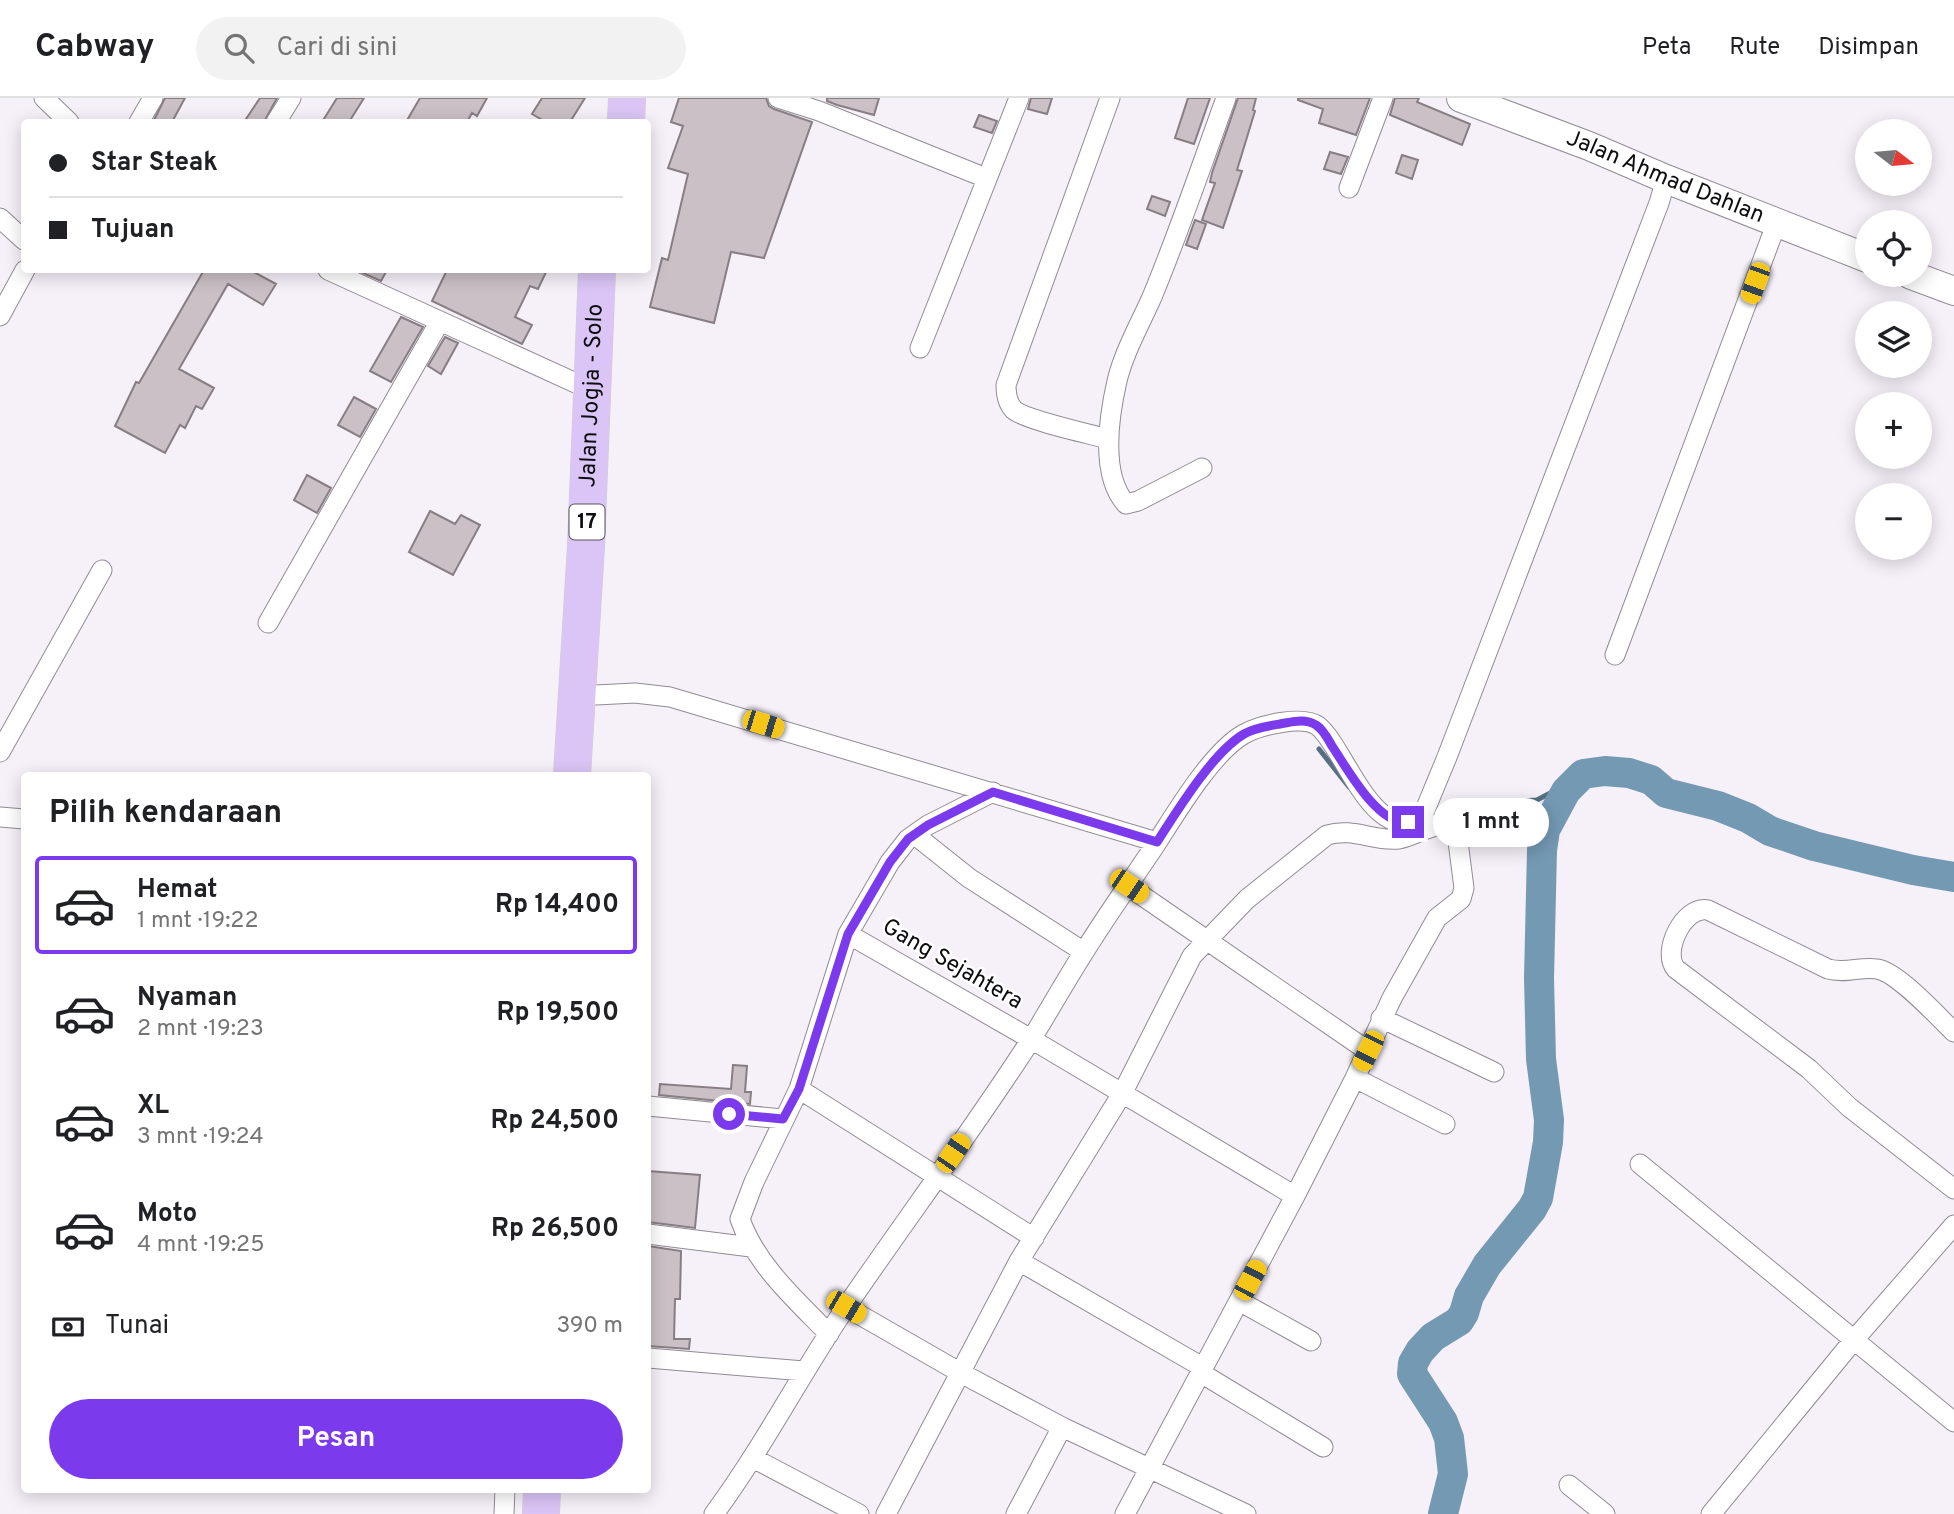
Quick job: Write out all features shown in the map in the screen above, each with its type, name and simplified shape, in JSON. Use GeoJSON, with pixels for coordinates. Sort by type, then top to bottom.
{"type":"FeatureCollection","features":[{"type":"Feature","properties":{"kind":"highway"},"geometry":{"type":"LineString","coordinates":[[604,119],[606,98]]}},
{"type":"Feature","properties":{"kind":"highway"},"geometry":{"type":"LineString","coordinates":[[626,119],[627,98]]}},
{"type":"Feature","properties":{"kind":"highway","name":"Jalan Jogja - Solo"},"geometry":{"type":"LineString","coordinates":[[572,772],[586,546],[597,273]]}},
{"type":"Feature","properties":{"kind":"highway","name":"Jalan Jogja - Solo"},"geometry":{"type":"LineString","coordinates":[[596,772],[596,695],[611,468],[619,273]]}},
{"type":"Feature","properties":{"kind":"highway"},"geometry":{"type":"LineString","coordinates":[[541,1514],[542,1493]]}},
{"type":"Feature","properties":{"kind":"highway"},"geometry":{"type":"LineString","coordinates":[[566,1514],[567,1493]]}},
{"type":"Feature","properties":{"kind":"street"},"geometry":{"type":"LineString","coordinates":[[44,98],[66,119]]}},
{"type":"Feature","properties":{"kind":"street"},"geometry":{"type":"LineString","coordinates":[[141,119],[153,98]]}},
{"type":"Feature","properties":{"kind":"street"},"geometry":{"type":"LineString","coordinates":[[278,119],[291,98]]}},
{"type":"Feature","properties":{"kind":"street"},"geometry":{"type":"LineString","coordinates":[[778,98],[819,111],[986,178]]}},
{"type":"Feature","properties":{"kind":"street"},"geometry":{"type":"LineString","coordinates":[[920,348],[1019,98]]}},
{"type":"Feature","properties":{"kind":"street"},"geometry":{"type":"LineString","coordinates":[[1108,439],[1041,421],[1015,410],[1006,398],[1006,385],[1110,98]]}},
{"type":"Feature","properties":{"kind":"street"},"geometry":{"type":"LineString","coordinates":[[1202,468],[1138,501],[1126,503],[1118,495],[1112,477],[1108,439],[1118,379],[1227,98]]}},
{"type":"Feature","properties":{"kind":"street"},"geometry":{"type":"LineString","coordinates":[[1349,188],[1383,98]]}},
{"type":"Feature","properties":{"kind":"street","name":"Jalan Ahmad Dahlan"},"geometry":{"type":"LineString","coordinates":[[1474,100],[1855,253]]}},
{"type":"Feature","properties":{"kind":"street"},"geometry":{"type":"LineString","coordinates":[[886,1514],[1019,1261],[1123,1093],[1192,956],[1247,900],[1327,835],[1341,831],[1396,839],[1426,821],[1666,179]]}},
{"type":"Feature","properties":{"kind":"street"},"geometry":{"type":"LineString","coordinates":[[0,218],[21,237]]}},
{"type":"Feature","properties":{"kind":"street"},"geometry":{"type":"LineString","coordinates":[[1615,655],[1777,222]]}},
{"type":"Feature","properties":{"kind":"street"},"geometry":{"type":"LineString","coordinates":[[0,316],[23,273]]}},
{"type":"Feature","properties":{"kind":"street"},"geometry":{"type":"LineString","coordinates":[[335,273],[592,390]]}},
{"type":"Feature","properties":{"kind":"street"},"geometry":{"type":"LineString","coordinates":[[1932,283],[1954,291]]}},
{"type":"Feature","properties":{"kind":"street"},"geometry":{"type":"LineString","coordinates":[[268,623],[440,321]]}},
{"type":"Feature","properties":{"kind":"street"},"geometry":{"type":"LineString","coordinates":[[0,752],[102,570]]}},
{"type":"Feature","properties":{"kind":"street"},"geometry":{"type":"LineString","coordinates":[[596,695],[635,693],[670,697],[1157,842]]}},
{"type":"Feature","properties":{"kind":"street"},"geometry":{"type":"LineString","coordinates":[[714,1514],[753,1458],[804,1371],[846,1307],[1031,1039],[1084,952],[1192,788],[1227,748],[1244,734],[1299,720],[1317,725],[1353,778],[1385,816],[1401,823],[1418,819],[1452,827],[1457,834],[1464,888],[1461,899],[1437,918],[1381,1018],[1355,1078],[1295,1196],[1125,1514]]}},
{"type":"Feature","properties":{"kind":"street"},"geometry":{"type":"LineString","coordinates":[[829,1334],[787,1291],[751,1247],[740,1219],[783,1119],[799,1089],[848,934],[890,862],[908,839],[928,825],[993,792]]}},
{"type":"Feature","properties":{"kind":"street"},"geometry":{"type":"LineString","coordinates":[[0,817],[21,819]]}},
{"type":"Feature","properties":{"kind":"street"},"geometry":{"type":"LineString","coordinates":[[915,835],[969,878],[1084,952]]}},
{"type":"Feature","properties":{"kind":"street"},"geometry":{"type":"LineString","coordinates":[[1129,886],[1368,1051]]}},
{"type":"Feature","properties":{"kind":"street"},"geometry":{"type":"LineString","coordinates":[[1954,1032],[1899,980],[1887,973],[1876,968],[1839,972],[1828,969],[1700,908],[1690,913],[1669,956],[1676,969],[1809,1069],[1849,1107],[1954,1189]]}},
{"type":"Feature","properties":{"kind":"street","name":"Gang Sejahtera"},"geometry":{"type":"LineString","coordinates":[[848,934],[1295,1196]]}},
{"type":"Feature","properties":{"kind":"street"},"geometry":{"type":"LineString","coordinates":[[1381,1018],[1494,1072]]}},
{"type":"Feature","properties":{"kind":"street"},"geometry":{"type":"LineString","coordinates":[[1355,1078],[1446,1124]]}},
{"type":"Feature","properties":{"kind":"street"},"geometry":{"type":"LineString","coordinates":[[799,1089],[1034,1238]]}},
{"type":"Feature","properties":{"kind":"street"},"geometry":{"type":"LineString","coordinates":[[651,1107],[783,1119]]}},
{"type":"Feature","properties":{"kind":"street"},"geometry":{"type":"LineString","coordinates":[[1640,1164],[1954,1422]]}},
{"type":"Feature","properties":{"kind":"street"},"geometry":{"type":"LineString","coordinates":[[1711,1514],[1853,1341],[1954,1225]]}},
{"type":"Feature","properties":{"kind":"street"},"geometry":{"type":"LineString","coordinates":[[651,1234],[751,1247]]}},
{"type":"Feature","properties":{"kind":"street"},"geometry":{"type":"LineString","coordinates":[[1019,1261],[1203,1371],[1323,1447]]}},
{"type":"Feature","properties":{"kind":"street"},"geometry":{"type":"LineString","coordinates":[[1239,1301],[1311,1340]]}},
{"type":"Feature","properties":{"kind":"street"},"geometry":{"type":"LineString","coordinates":[[846,1307],[1062,1427],[1246,1514]]}},
{"type":"Feature","properties":{"kind":"street"},"geometry":{"type":"LineString","coordinates":[[651,1358],[804,1371]]}},
{"type":"Feature","properties":{"kind":"street"},"geometry":{"type":"LineString","coordinates":[[1016,1514],[1062,1427]]}},
{"type":"Feature","properties":{"kind":"street"},"geometry":{"type":"LineString","coordinates":[[753,1458],[859,1514]]}},
{"type":"Feature","properties":{"kind":"street"},"geometry":{"type":"LineString","coordinates":[[1569,1485],[1605,1514]]}},
{"type":"Feature","properties":{"kind":"street"},"geometry":{"type":"LineString","coordinates":[[504,1514],[505,1493]]}},
{"type":"Feature","properties":{"kind":"building"},"geometry":{"type":"Polygon","coordinates":[[[165,98],[185,98],[174,119],[154,119],[165,98]]]}},
{"type":"Feature","properties":{"kind":"building"},"geometry":{"type":"Polygon","coordinates":[[[260,98],[277,98],[266,119],[246,119],[260,98]]]}},
{"type":"Feature","properties":{"kind":"building"},"geometry":{"type":"Polygon","coordinates":[[[337,98],[364,98],[351,119],[324,119],[337,98]]]}},
{"type":"Feature","properties":{"kind":"building"},"geometry":{"type":"Polygon","coordinates":[[[420,98],[487,98],[477,116],[472,113],[469,119],[408,119],[420,98]]]}},
{"type":"Feature","properties":{"kind":"building"},"geometry":{"type":"Polygon","coordinates":[[[542,98],[585,98],[572,119],[541,119],[532,114],[542,98]]]}},
{"type":"Feature","properties":{"kind":"building"},"geometry":{"type":"Polygon","coordinates":[[[679,98],[766,98],[769,106],[774,109],[812,122],[764,258],[731,252],[714,323],[650,307],[662,258],[668,260],[688,174],[668,168],[683,126],[671,122],[679,98]]]}},
{"type":"Feature","properties":{"kind":"building"},"geometry":{"type":"Polygon","coordinates":[[[827,98],[879,98],[874,115],[837,105],[827,101],[827,98]]]}},
{"type":"Feature","properties":{"kind":"building"},"geometry":{"type":"Polygon","coordinates":[[[1031,98],[1052,98],[1047,114],[1028,109],[1031,98]]]}},
{"type":"Feature","properties":{"kind":"building"},"geometry":{"type":"Polygon","coordinates":[[[1188,98],[1210,98],[1194,144],[1175,138],[1188,98]]]}},
{"type":"Feature","properties":{"kind":"building"},"geometry":{"type":"Polygon","coordinates":[[[1238,98],[1256,98],[1255,111],[1237,170],[1242,171],[1223,228],[1202,220],[1215,183],[1210,182],[1212,173],[1238,98]]]}},
{"type":"Feature","properties":{"kind":"building"},"geometry":{"type":"Polygon","coordinates":[[[1298,98],[1370,98],[1356,135],[1319,123],[1323,109],[1298,98]]]}},
{"type":"Feature","properties":{"kind":"building"},"geometry":{"type":"Polygon","coordinates":[[[1395,98],[1419,98],[1417,102],[1470,124],[1462,145],[1390,115],[1395,98]]]}},
{"type":"Feature","properties":{"kind":"building"},"geometry":{"type":"Polygon","coordinates":[[[979,115],[997,121],[992,133],[974,127],[979,115]]]}},
{"type":"Feature","properties":{"kind":"building"},"geometry":{"type":"Polygon","coordinates":[[[1330,152],[1348,157],[1341,174],[1324,169],[1330,152]]]}},
{"type":"Feature","properties":{"kind":"building"},"geometry":{"type":"Polygon","coordinates":[[[1402,155],[1418,160],[1412,179],[1396,173],[1402,155]]]}},
{"type":"Feature","properties":{"kind":"building"},"geometry":{"type":"Polygon","coordinates":[[[1152,196],[1170,202],[1165,216],[1147,209],[1152,196]]]}},
{"type":"Feature","properties":{"kind":"building"},"geometry":{"type":"Polygon","coordinates":[[[1195,220],[1206,224],[1197,249],[1186,245],[1195,220]]]}},
{"type":"Feature","properties":{"kind":"building"},"geometry":{"type":"Polygon","coordinates":[[[202,273],[256,273],[276,284],[263,305],[228,284],[179,369],[214,388],[202,409],[196,406],[185,428],[180,425],[165,453],[115,426],[136,382],[139,383],[202,273]]]}},
{"type":"Feature","properties":{"kind":"building"},"geometry":{"type":"Polygon","coordinates":[[[363,273],[385,273],[381,281],[363,273]]]}},
{"type":"Feature","properties":{"kind":"building"},"geometry":{"type":"Polygon","coordinates":[[[446,273],[546,273],[538,289],[530,286],[515,317],[532,325],[522,344],[432,301],[446,273]]]}},
{"type":"Feature","properties":{"kind":"building"},"geometry":{"type":"Polygon","coordinates":[[[401,317],[423,327],[391,382],[370,371],[401,317]]]}},
{"type":"Feature","properties":{"kind":"building"},"geometry":{"type":"Polygon","coordinates":[[[445,337],[458,343],[441,374],[428,366],[445,337]]]}},
{"type":"Feature","properties":{"kind":"building"},"geometry":{"type":"Polygon","coordinates":[[[354,397],[376,409],[360,437],[338,425],[354,397]]]}},
{"type":"Feature","properties":{"kind":"building"},"geometry":{"type":"Polygon","coordinates":[[[307,475],[331,488],[317,513],[294,500],[307,475]]]}},
{"type":"Feature","properties":{"kind":"building"},"geometry":{"type":"Polygon","coordinates":[[[430,511],[455,524],[461,515],[480,525],[453,575],[409,552],[430,511]]]}},
{"type":"Feature","properties":{"kind":"building"},"geometry":{"type":"Polygon","coordinates":[[[733,1065],[747,1066],[745,1092],[751,1092],[750,1104],[659,1095],[660,1084],[731,1089],[733,1065]]]}},
{"type":"Feature","properties":{"kind":"building"},"geometry":{"type":"Polygon","coordinates":[[[651,1171],[700,1175],[695,1228],[651,1222],[651,1171]]]}},
{"type":"Feature","properties":{"kind":"building"},"geometry":{"type":"Polygon","coordinates":[[[651,1246],[681,1251],[680,1299],[675,1299],[674,1339],[690,1339],[689,1349],[651,1346],[651,1246]]]}},
{"type":"Feature","properties":{"kind":"waterway"},"geometry":{"type":"LineString","coordinates":[[1319,749],[1349,787]]}},
{"type":"Feature","properties":{"kind":"waterway"},"geometry":{"type":"LineString","coordinates":[[1443,1514],[1453,1474],[1449,1438],[1443,1422],[1412,1374],[1413,1363],[1433,1337],[1459,1321],[1469,1296],[1487,1265],[1538,1198],[1549,1120],[1541,1059],[1539,978],[1542,850],[1545,830],[1566,791],[1583,774],[1605,771],[1629,773],[1651,780],[1666,793],[1718,806],[1748,818],[1770,831],[1814,846],[1954,877]]}},
{"type":"Feature","properties":{"kind":"waterway"},"geometry":{"type":"LineString","coordinates":[[1429,817],[1451,805],[1537,800],[1575,780]]}},
{"type":"Feature","properties":{"kind":"route"},"geometry":{"type":"LineString","coordinates":[[729,1114],[783,1119],[799,1089],[848,934],[890,862],[908,839],[928,825],[993,792],[1157,842],[1192,788],[1227,748],[1244,734],[1299,720],[1317,725],[1353,778],[1385,816],[1395,822],[1408,822]]}}]}
